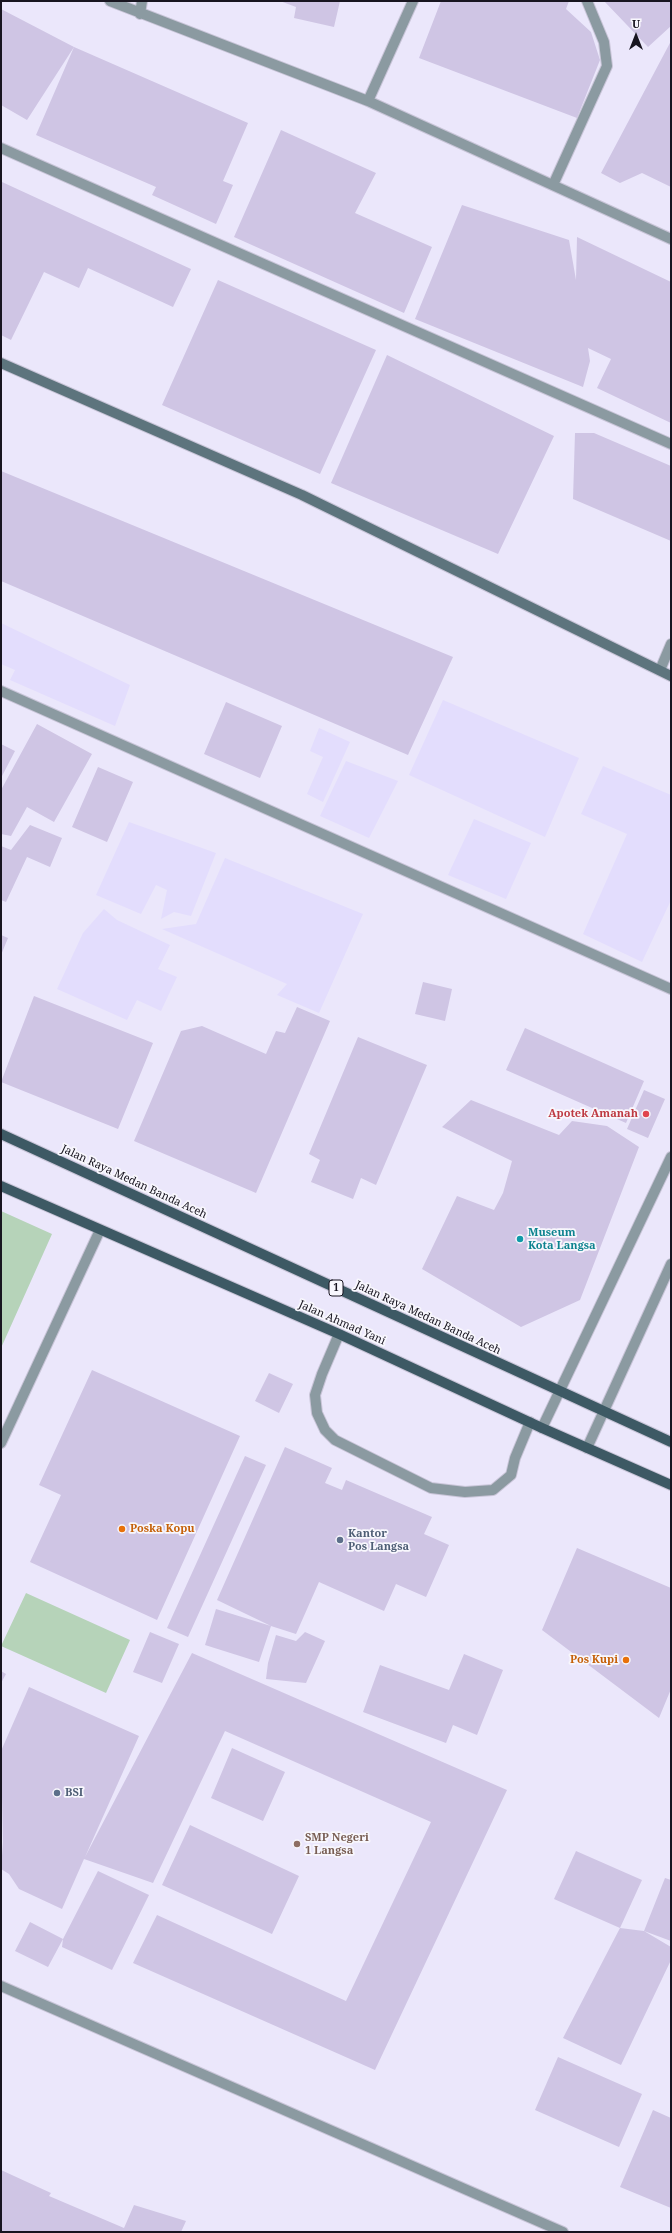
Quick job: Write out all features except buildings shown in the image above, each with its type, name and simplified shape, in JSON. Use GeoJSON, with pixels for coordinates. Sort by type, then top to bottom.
{"type":"FeatureCollection","features":[{"type":"Feature","properties":{"kind":"main road"},"geometry":{"type":"LineString","coordinates":[[1,363],[302,495],[671,676]]}},
{"type":"Feature","properties":{"kind":"main road","name":"Jalan Raya Medan Banda Aceh"},"geometry":{"type":"LineString","coordinates":[[1,1134],[671,1442]]}},
{"type":"Feature","properties":{"kind":"main road","name":"Jalan Ahmad Yani"},"geometry":{"type":"LineString","coordinates":[[1,1186],[339,1334],[542,1428],[671,1485]]}},
{"type":"Feature","properties":{"kind":"street"},"geometry":{"type":"LineString","coordinates":[[110,1],[140,14],[368,101],[671,239]]}},
{"type":"Feature","properties":{"kind":"street"},"geometry":{"type":"LineString","coordinates":[[140,14],[142,1]]}},
{"type":"Feature","properties":{"kind":"street"},"geometry":{"type":"LineString","coordinates":[[368,101],[413,1]]}},
{"type":"Feature","properties":{"kind":"street"},"geometry":{"type":"LineString","coordinates":[[553,185],[607,66],[604,42],[586,1]]}},
{"type":"Feature","properties":{"kind":"street"},"geometry":{"type":"LineString","coordinates":[[1,148],[671,444]]}},
{"type":"Feature","properties":{"kind":"street"},"geometry":{"type":"LineString","coordinates":[[660,670],[671,644]]}},
{"type":"Feature","properties":{"kind":"street"},"geometry":{"type":"LineString","coordinates":[[1,691],[671,989]]}},
{"type":"Feature","properties":{"kind":"street"},"geometry":{"type":"LineString","coordinates":[[542,1428],[671,1157]]}},
{"type":"Feature","properties":{"kind":"street"},"geometry":{"type":"LineString","coordinates":[[1,1443],[100,1230]]}},
{"type":"Feature","properties":{"kind":"street"},"geometry":{"type":"LineString","coordinates":[[587,1448],[671,1264]]}},
{"type":"Feature","properties":{"kind":"street"},"geometry":{"type":"LineString","coordinates":[[339,1334],[315,1395],[317,1413],[325,1430],[336,1440],[388,1464],[424,1485],[445,1491],[464,1492],[494,1490],[511,1475],[515,1458],[530,1422]]}},
{"type":"Feature","properties":{"kind":"street"},"geometry":{"type":"LineString","coordinates":[[1,1986],[563,2232]]}},
{"type":"Feature","properties":{"kind":"shaded area"},"geometry":{"type":"Polygon","coordinates":[[[1,623],[130,685],[115,726],[10,680],[15,670],[1,664],[1,623]]]}},
{"type":"Feature","properties":{"kind":"shaded area"},"geometry":{"type":"Polygon","coordinates":[[[443,700],[579,758],[545,837],[409,775],[443,700]]]}},
{"type":"Feature","properties":{"kind":"shaded area"},"geometry":{"type":"Polygon","coordinates":[[[319,728],[350,742],[323,802],[307,794],[323,757],[310,751],[319,728]]]}},
{"type":"Feature","properties":{"kind":"shaded area"},"geometry":{"type":"Polygon","coordinates":[[[346,761],[398,781],[369,838],[320,816],[346,761]]]}},
{"type":"Feature","properties":{"kind":"shaded area"},"geometry":{"type":"Polygon","coordinates":[[[603,766],[671,795],[671,900],[642,962],[583,934],[627,834],[581,814],[603,766]]]}},
{"type":"Feature","properties":{"kind":"shaded area"},"geometry":{"type":"Polygon","coordinates":[[[474,819],[531,843],[506,899],[448,875],[474,819]]]}},
{"type":"Feature","properties":{"kind":"shaded area"},"geometry":{"type":"Polygon","coordinates":[[[129,822],[216,853],[191,916],[174,912],[161,919],[167,890],[156,885],[141,914],[96,895],[129,822]]]}},
{"type":"Feature","properties":{"kind":"shaded area"},"geometry":{"type":"Polygon","coordinates":[[[225,858],[363,914],[319,1013],[277,995],[287,984],[162,929],[196,924],[225,858]]]}},
{"type":"Feature","properties":{"kind":"shaded area"},"geometry":{"type":"Polygon","coordinates":[[[104,909],[117,920],[170,945],[158,969],[177,977],[161,1011],[137,1000],[127,1020],[57,989],[83,933],[104,909]]]}},
{"type":"Feature","properties":{"kind":"green space"},"geometry":{"type":"Polygon","coordinates":[[[1,1211],[52,1234],[1,1348],[1,1211]]]}},
{"type":"Feature","properties":{"kind":"green space"},"geometry":{"type":"Polygon","coordinates":[[[26,1593],[130,1640],[106,1693],[1,1646],[26,1593]]]}},
{"type":"Feature","properties":{"kind":"place","name":"Apotek Amanah"},"geometry":{"type":"Point","coordinates":[646,1114]}},
{"type":"Feature","properties":{"kind":"place","name":"Museum Kota Langsa"},"geometry":{"type":"Point","coordinates":[520,1239]}},
{"type":"Feature","properties":{"kind":"place","name":"Poska Kopu"},"geometry":{"type":"Point","coordinates":[122,1529]}},
{"type":"Feature","properties":{"kind":"place","name":"Kantor Pos Langsa"},"geometry":{"type":"Point","coordinates":[340,1540]}},
{"type":"Feature","properties":{"kind":"place","name":"Pos Kupi"},"geometry":{"type":"Point","coordinates":[626,1660]}},
{"type":"Feature","properties":{"kind":"place","name":"BSI"},"geometry":{"type":"Point","coordinates":[57,1793]}},
{"type":"Feature","properties":{"kind":"place","name":"SMP Negeri 1 Langsa"},"geometry":{"type":"Point","coordinates":[297,1844]}}]}
